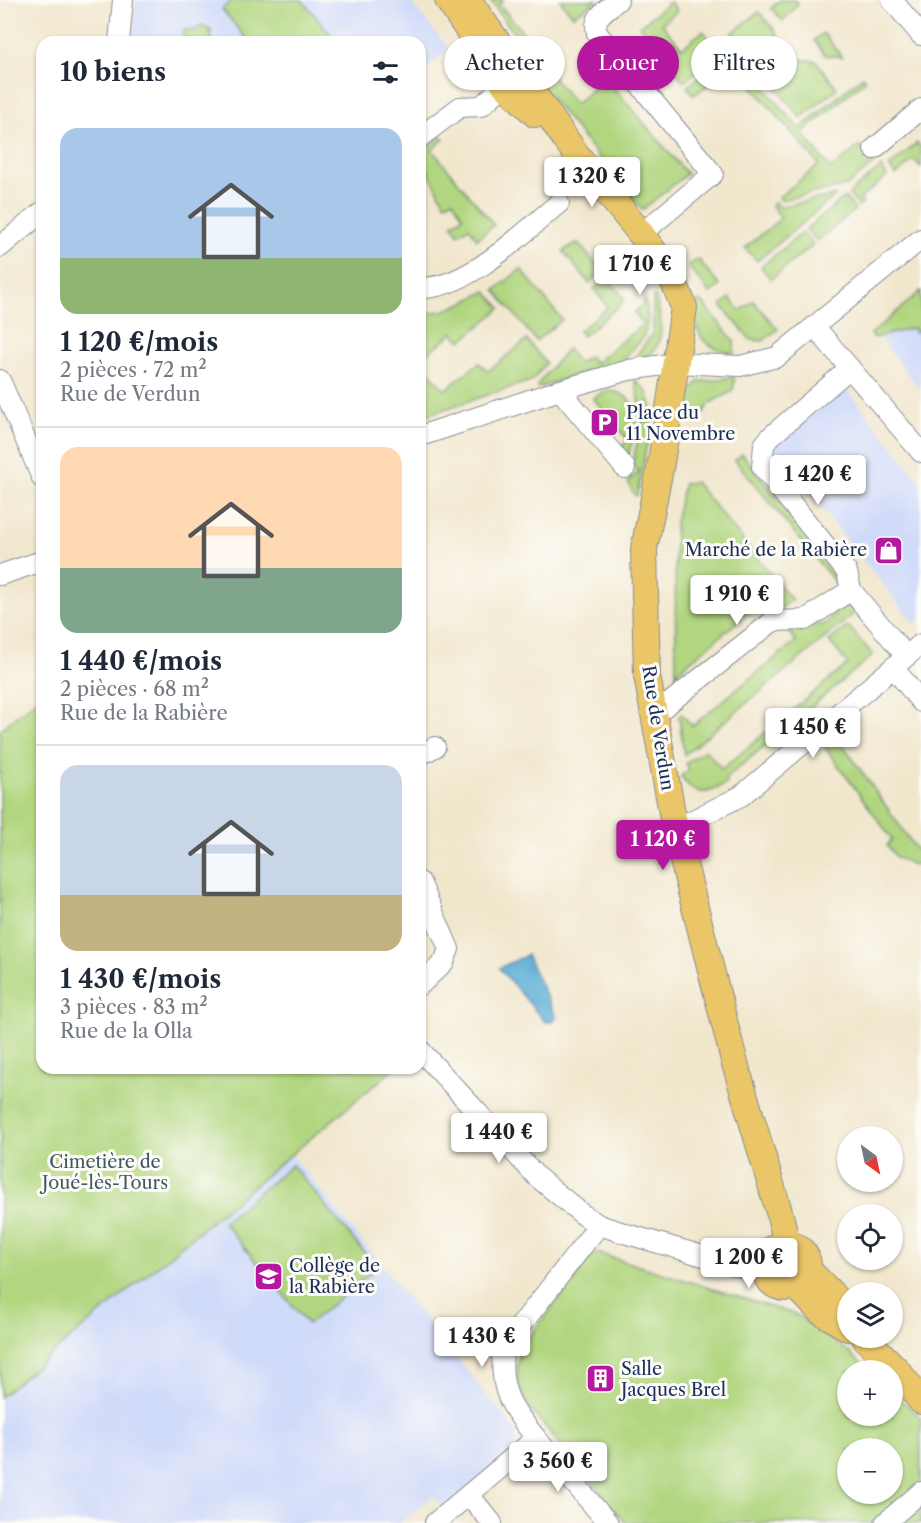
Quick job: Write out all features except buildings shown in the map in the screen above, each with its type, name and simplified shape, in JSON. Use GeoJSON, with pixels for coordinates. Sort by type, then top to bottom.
{"type":"FeatureCollection","features":[{"type":"Feature","properties":{"kind":"main road","name":"Rue de Verdun"},"geometry":{"type":"LineString","coordinates":[[448,0],[477,36]]}},
{"type":"Feature","properties":{"kind":"main road","name":"Rue de Verdun"},"geometry":{"type":"LineString","coordinates":[[468,0],[488,36]]}},
{"type":"Feature","properties":{"kind":"main road","name":"Rue de Verdun"},"geometry":{"type":"LineString","coordinates":[[521,90],[641,234],[671,275],[684,308],[644,549],[647,676],[675,829],[734,1060],[787,1245]]}},
{"type":"Feature","properties":{"kind":"main road"},"geometry":{"type":"LineString","coordinates":[[802,1278],[784,1288],[772,1283],[764,1266],[774,1248],[787,1245],[803,1252],[802,1278],[820,1311],[837,1322]]}},
{"type":"Feature","properties":{"kind":"main road"},"geometry":{"type":"LineString","coordinates":[[802,1278],[831,1293],[837,1301]]}},
{"type":"Feature","properties":{"kind":"main road"},"geometry":{"type":"LineString","coordinates":[[873,1348],[886,1360]]}},
{"type":"Feature","properties":{"kind":"main road"},"geometry":{"type":"LineString","coordinates":[[903,1373],[921,1383]]}},
{"type":"Feature","properties":{"kind":"main road"},"geometry":{"type":"LineString","coordinates":[[903,1378],[921,1401]]}},
{"type":"Feature","properties":{"kind":"street"},"geometry":{"type":"LineString","coordinates":[[120,36],[123,0]]}},
{"type":"Feature","properties":{"kind":"street"},"geometry":{"type":"LineString","coordinates":[[618,0],[597,17],[595,25],[597,33],[713,174],[641,234]]}},
{"type":"Feature","properties":{"kind":"street"},"geometry":{"type":"LineString","coordinates":[[891,0],[921,35]]}},
{"type":"Feature","properties":{"kind":"street"},"geometry":{"type":"LineString","coordinates":[[426,132],[460,106],[481,106],[499,90]]}},
{"type":"Feature","properties":{"kind":"street"},"geometry":{"type":"LineString","coordinates":[[874,149],[921,109]]}},
{"type":"Feature","properties":{"kind":"street"},"geometry":{"type":"LineString","coordinates":[[426,288],[444,286],[475,268],[506,248],[559,203]]}},
{"type":"Feature","properties":{"kind":"street"},"geometry":{"type":"LineString","coordinates":[[0,247],[36,217]]}},
{"type":"Feature","properties":{"kind":"street"},"geometry":{"type":"LineString","coordinates":[[426,434],[678,353],[740,366],[777,357],[921,239]]}},
{"type":"Feature","properties":{"kind":"street"},"geometry":{"type":"LineString","coordinates":[[815,327],[921,452]]}},
{"type":"Feature","properties":{"kind":"street"},"geometry":{"type":"LineString","coordinates":[[850,368],[770,437],[764,445],[762,467],[847,572],[851,590],[907,656],[921,702]]}},
{"type":"Feature","properties":{"kind":"street"},"geometry":{"type":"LineString","coordinates":[[0,380],[36,464]]}},
{"type":"Feature","properties":{"kind":"street"},"geometry":{"type":"LineString","coordinates":[[560,390],[625,468]]}},
{"type":"Feature","properties":{"kind":"street"},"geometry":{"type":"LineString","coordinates":[[0,575],[36,563]]}},
{"type":"Feature","properties":{"kind":"street"},"geometry":{"type":"LineString","coordinates":[[654,715],[774,621],[805,620],[851,590]]}},
{"type":"Feature","properties":{"kind":"street"},"geometry":{"type":"LineString","coordinates":[[675,829],[741,796],[907,656]]}},
{"type":"Feature","properties":{"kind":"street"},"geometry":{"type":"LineString","coordinates":[[426,896],[449,949],[444,962],[426,980]]}},
{"type":"Feature","properties":{"kind":"street"},"geometry":{"type":"LineString","coordinates":[[426,1057],[537,1177],[599,1225],[745,1268],[764,1266]]}},
{"type":"Feature","properties":{"kind":"street"},"geometry":{"type":"LineString","coordinates":[[599,1225],[503,1348],[501,1374],[504,1392],[513,1408],[608,1523]]}},
{"type":"Feature","properties":{"kind":"street"},"geometry":{"type":"LineString","coordinates":[[435,1523],[536,1438]]}},
{"type":"Feature","properties":{"kind":"street"},"geometry":{"type":"LineString","coordinates":[[885,1523],[921,1492]]}},
{"type":"Feature","properties":{"kind":"street"},"geometry":{"type":"LineString","coordinates":[[469,1495],[492,1523]]}},
{"type":"Feature","properties":{"kind":"shaded area"},"geometry":{"type":"Polygon","coordinates":[[[136,0],[409,0],[444,43],[444,53],[426,68],[426,36],[133,36],[136,0]]]}},
{"type":"Feature","properties":{"kind":"shaded area"},"geometry":{"type":"Polygon","coordinates":[[[914,328],[915,333],[921,328],[921,391],[878,335],[914,328]]]}},
{"type":"Feature","properties":{"kind":"shaded area","name":"Marché de la Rabière"},"geometry":{"type":"Polygon","coordinates":[[[846,388],[921,482],[921,618],[914,623],[772,447],[846,388]]]}},
{"type":"Feature","properties":{"kind":"shaded area","name":"Collège de la Rabière"},"geometry":{"type":"Polygon","coordinates":[[[291,1154],[515,1430],[517,1435],[515,1445],[443,1509],[433,1496],[400,1523],[0,1523],[0,1397],[291,1154]]]}},
{"type":"Feature","properties":{"kind":"green space"},"geometry":{"type":"Polygon","coordinates":[[[233,0],[302,0],[332,36],[244,36],[222,9],[233,0]]]}},
{"type":"Feature","properties":{"kind":"green space"},"geometry":{"type":"Polygon","coordinates":[[[490,0],[504,0],[499,4],[526,36],[516,36],[490,0]]]}},
{"type":"Feature","properties":{"kind":"green space"},"geometry":{"type":"Polygon","coordinates":[[[560,0],[597,0],[573,16],[560,0]]]}},
{"type":"Feature","properties":{"kind":"green space"},"geometry":{"type":"Polygon","coordinates":[[[780,0],[795,0],[798,4],[783,21],[771,8],[780,0]]]}},
{"type":"Feature","properties":{"kind":"green space"},"geometry":{"type":"Polygon","coordinates":[[[670,2],[677,11],[662,24],[672,36],[648,36],[640,26],[670,2]]]}},
{"type":"Feature","properties":{"kind":"green space"},"geometry":{"type":"Polygon","coordinates":[[[759,12],[778,34],[775,36],[734,36],[732,33],[759,12]]]}},
{"type":"Feature","properties":{"kind":"green space"},"geometry":{"type":"Polygon","coordinates":[[[203,25],[211,31],[211,36],[183,36],[183,32],[187,29],[194,31],[203,25]]]}},
{"type":"Feature","properties":{"kind":"green space"},"geometry":{"type":"Polygon","coordinates":[[[703,31],[707,36],[697,36],[703,31]]]}},
{"type":"Feature","properties":{"kind":"green space"},"geometry":{"type":"Polygon","coordinates":[[[823,33],[842,57],[825,55],[814,40],[823,33]]]}},
{"type":"Feature","properties":{"kind":"green space"},"geometry":{"type":"Polygon","coordinates":[[[691,41],[691,76],[684,82],[679,76],[679,44],[682,48],[691,41]]]}},
{"type":"Feature","properties":{"kind":"green space"},"geometry":{"type":"Polygon","coordinates":[[[797,59],[816,61],[837,88],[801,118],[778,90],[797,90],[797,59]]]}},
{"type":"Feature","properties":{"kind":"green space"},"geometry":{"type":"Polygon","coordinates":[[[863,76],[865,80],[802,133],[831,169],[859,146],[874,164],[846,186],[781,200],[779,197],[819,165],[755,90],[767,90],[799,129],[863,76]]]}},
{"type":"Feature","properties":{"kind":"green space"},"geometry":{"type":"Polygon","coordinates":[[[691,84],[691,90],[701,90],[694,95],[687,87],[691,84]]]}},
{"type":"Feature","properties":{"kind":"green space"},"geometry":{"type":"Polygon","coordinates":[[[544,90],[564,90],[575,104],[592,90],[616,90],[687,174],[642,210],[544,90]]]}},
{"type":"Feature","properties":{"kind":"green space"},"geometry":{"type":"Polygon","coordinates":[[[441,136],[444,139],[432,150],[494,225],[477,239],[469,227],[458,234],[452,224],[463,217],[453,200],[445,204],[428,171],[426,172],[426,148],[441,136]]]}},
{"type":"Feature","properties":{"kind":"green space"},"geometry":{"type":"Polygon","coordinates":[[[917,143],[921,147],[921,167],[914,160],[896,175],[889,167],[917,143]]]}},
{"type":"Feature","properties":{"kind":"green space"},"geometry":{"type":"Polygon","coordinates":[[[881,167],[887,176],[860,199],[863,203],[859,207],[849,194],[881,167]]]}},
{"type":"Feature","properties":{"kind":"green space"},"geometry":{"type":"Polygon","coordinates":[[[836,195],[757,261],[745,248],[781,218],[771,205],[775,202],[780,207],[836,195]]]}},
{"type":"Feature","properties":{"kind":"green space"},"geometry":{"type":"Polygon","coordinates":[[[845,197],[855,210],[817,241],[806,229],[845,197]]]}},
{"type":"Feature","properties":{"kind":"green space"},"geometry":{"type":"Polygon","coordinates":[[[803,232],[813,245],[771,279],[761,267],[803,232]]]}},
{"type":"Feature","properties":{"kind":"green space"},"geometry":{"type":"Polygon","coordinates":[[[578,243],[600,269],[597,276],[589,283],[563,251],[578,243]]]}},
{"type":"Feature","properties":{"kind":"green space"},"geometry":{"type":"Polygon","coordinates":[[[698,259],[720,286],[710,293],[688,266],[698,259]]]}},
{"type":"Feature","properties":{"kind":"green space"},"geometry":{"type":"Polygon","coordinates":[[[521,269],[562,320],[536,341],[495,290],[521,269]]]}},
{"type":"Feature","properties":{"kind":"green space"},"geometry":{"type":"Polygon","coordinates":[[[605,280],[609,280],[624,298],[621,304],[583,336],[579,331],[608,307],[594,289],[605,280]]]}},
{"type":"Feature","properties":{"kind":"green space"},"geometry":{"type":"Polygon","coordinates":[[[486,291],[501,308],[461,341],[453,333],[426,354],[426,312],[446,310],[486,291]]]}},
{"type":"Feature","properties":{"kind":"green space"},"geometry":{"type":"Polygon","coordinates":[[[921,291],[921,328],[915,333],[913,328],[874,338],[871,334],[921,291]]]}},
{"type":"Feature","properties":{"kind":"green space"},"geometry":{"type":"Polygon","coordinates":[[[653,297],[656,297],[661,327],[658,344],[646,357],[635,362],[636,356],[653,333],[653,297]]]}},
{"type":"Feature","properties":{"kind":"green space"},"geometry":{"type":"Polygon","coordinates":[[[645,298],[648,318],[646,330],[640,342],[628,354],[625,363],[590,370],[538,388],[537,385],[567,349],[579,363],[589,356],[595,363],[643,324],[634,313],[645,298]]]}},
{"type":"Feature","properties":{"kind":"green space"},"geometry":{"type":"Polygon","coordinates":[[[730,298],[740,311],[753,301],[778,329],[763,341],[751,340],[721,305],[730,298]]]}},
{"type":"Feature","properties":{"kind":"green space"},"geometry":{"type":"Polygon","coordinates":[[[701,301],[734,341],[734,353],[714,347],[702,338],[691,305],[701,301]]]}},
{"type":"Feature","properties":{"kind":"green space"},"geometry":{"type":"Polygon","coordinates":[[[527,340],[546,363],[533,380],[426,415],[426,369],[445,390],[479,363],[488,371],[527,340]]]}},
{"type":"Feature","properties":{"kind":"green space"},"geometry":{"type":"Polygon","coordinates":[[[734,377],[731,391],[711,403],[698,418],[682,418],[688,395],[698,382],[734,377]]]}},
{"type":"Feature","properties":{"kind":"green space"},"geometry":{"type":"Polygon","coordinates":[[[635,380],[647,392],[653,413],[641,410],[635,380]]]}},
{"type":"Feature","properties":{"kind":"green space"},"geometry":{"type":"Polygon","coordinates":[[[609,390],[621,394],[634,407],[635,426],[628,457],[621,447],[628,440],[593,398],[609,390]]]}},
{"type":"Feature","properties":{"kind":"green space"},"geometry":{"type":"Polygon","coordinates":[[[642,420],[651,422],[637,496],[634,495],[628,481],[639,472],[632,465],[642,420]]]}},
{"type":"Feature","properties":{"kind":"green space"},"geometry":{"type":"Polygon","coordinates":[[[742,454],[841,576],[838,586],[735,460],[742,454]]]}},
{"type":"Feature","properties":{"kind":"green space"},"geometry":{"type":"Polygon","coordinates":[[[695,482],[792,600],[775,612],[764,600],[677,672],[687,684],[676,691],[675,522],[684,483],[695,482]]]}},
{"type":"Feature","properties":{"kind":"green space"},"geometry":{"type":"Polygon","coordinates":[[[846,600],[857,611],[684,755],[679,716],[682,714],[692,726],[796,641],[786,628],[825,624],[846,600]]]}},
{"type":"Feature","properties":{"kind":"green space"},"geometry":{"type":"Polygon","coordinates":[[[848,626],[873,655],[725,779],[727,783],[713,790],[702,792],[696,791],[686,783],[681,776],[688,771],[686,763],[705,750],[722,769],[848,664],[829,641],[848,626]]]}},
{"type":"Feature","properties":{"kind":"green space","name":"Cimetière de Joué-lès-Tours"},"geometry":{"type":"Polygon","coordinates":[[[36,700],[36,1074],[388,1074],[0,1397],[0,730],[36,700]]]}},
{"type":"Feature","properties":{"kind":"green space"},"geometry":{"type":"Polygon","coordinates":[[[834,732],[921,856],[921,860],[914,865],[897,858],[887,846],[892,839],[819,739],[834,732]]]}},
{"type":"Feature","properties":{"kind":"green space"},"geometry":{"type":"Polygon","coordinates":[[[292,1165],[377,1268],[308,1324],[223,1222],[292,1165]]]}},
{"type":"Feature","properties":{"kind":"green space"},"geometry":{"type":"Polygon","coordinates":[[[594,1252],[797,1315],[837,1344],[837,1348],[843,1348],[857,1360],[837,1360],[837,1426],[903,1426],[903,1401],[921,1418],[921,1523],[626,1523],[527,1405],[520,1391],[517,1363],[521,1348],[594,1252]]]}},
{"type":"Feature","properties":{"kind":"water"},"geometry":{"type":"Polygon","coordinates":[[[527,955],[556,1017],[552,1022],[545,1022],[499,968],[527,955]]]}},
{"type":"Feature","properties":{"kind":"place","name":"Place du 11 Novembre"},"geometry":{"type":"Point","coordinates":[605,423]}},
{"type":"Feature","properties":{"kind":"place","name":"Marché de la Rabière"},"geometry":{"type":"Point","coordinates":[888,550]}},
{"type":"Feature","properties":{"kind":"place","name":"Collège de la Rabière"},"geometry":{"type":"Point","coordinates":[268,1276]}},
{"type":"Feature","properties":{"kind":"place","name":"Salle Jacques Brel"},"geometry":{"type":"Point","coordinates":[600,1379]}}]}
